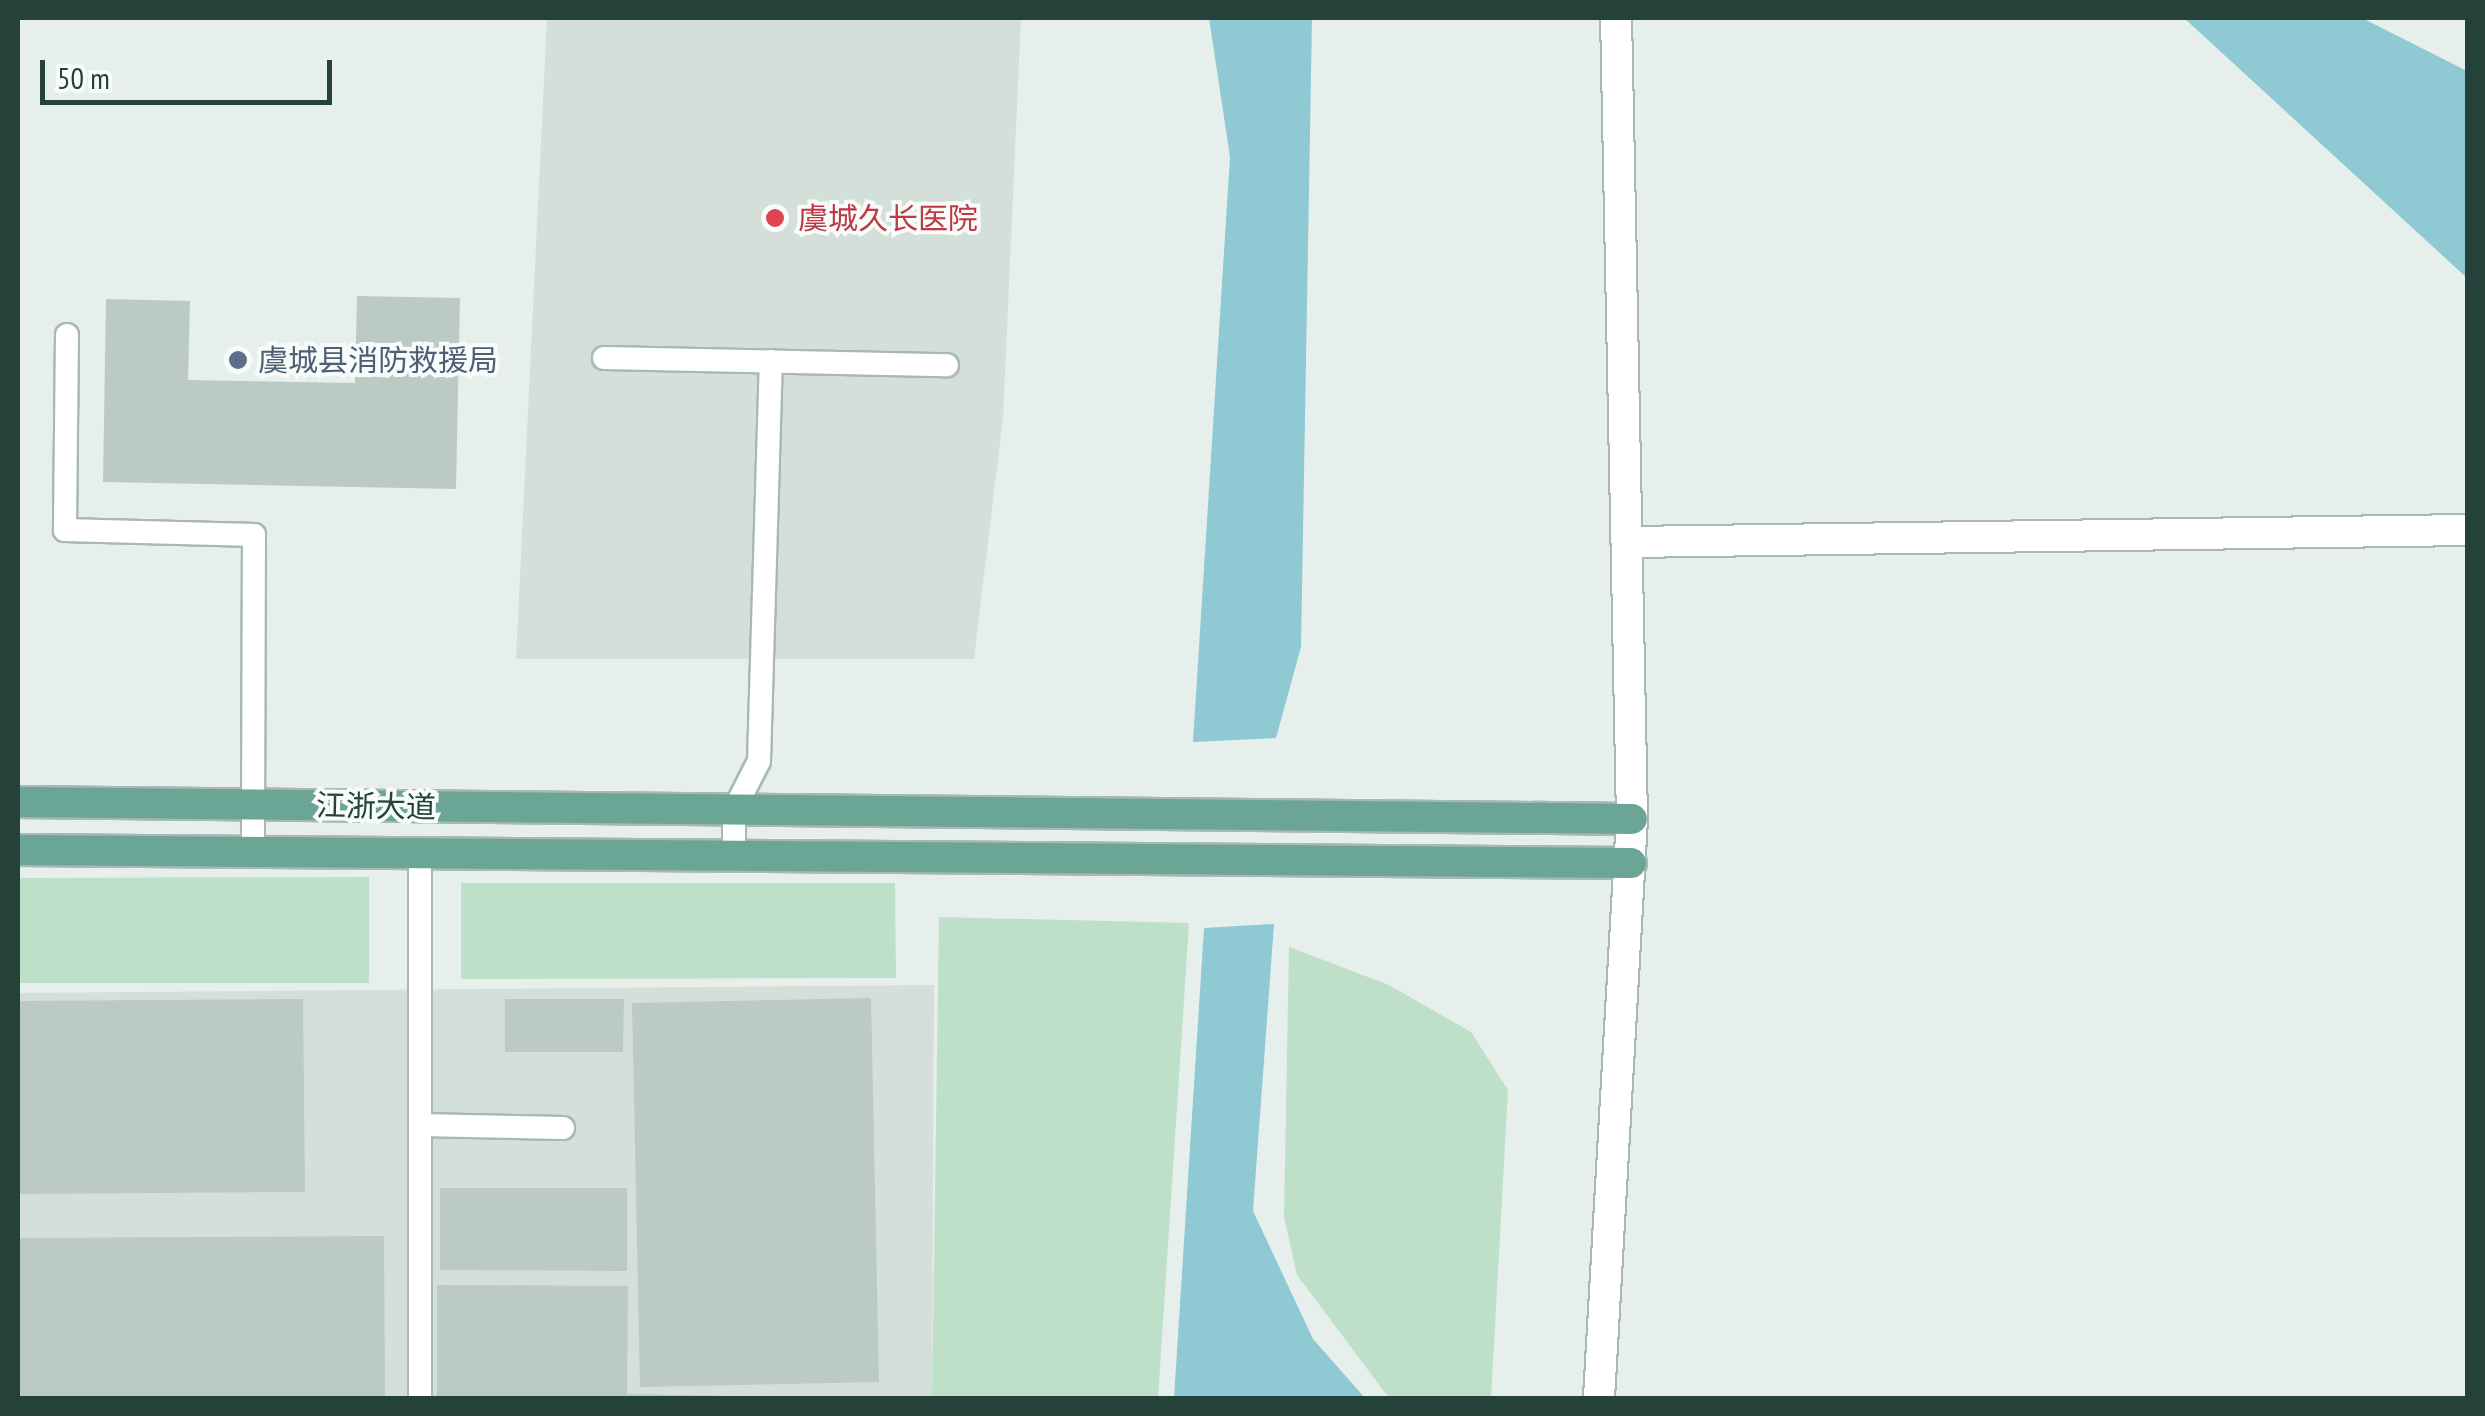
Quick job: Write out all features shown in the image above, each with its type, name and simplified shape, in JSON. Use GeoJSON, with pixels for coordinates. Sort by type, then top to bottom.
{"type":"FeatureCollection","features":[{"type":"Feature","properties":{"kind":"main road"},"geometry":{"type":"LineString","coordinates":[[1600,1398],[1632,819],[1630,542],[1616,18]]}},
{"type":"Feature","properties":{"kind":"main road"},"geometry":{"type":"LineString","coordinates":[[1630,542],[2468,530]]}},
{"type":"Feature","properties":{"kind":"main road","name":"江浙大道"},"geometry":{"type":"LineString","coordinates":[[18,802],[1632,819]]}},
{"type":"Feature","properties":{"kind":"main road","name":"江浙大道"},"geometry":{"type":"LineString","coordinates":[[18,850],[1306,857],[1631,863]]}},
{"type":"Feature","properties":{"kind":"lane"},"geometry":{"type":"LineString","coordinates":[[67,334],[65,530],[254,535],[253,852]]}},
{"type":"Feature","properties":{"kind":"lane"},"geometry":{"type":"LineString","coordinates":[[604,358],[947,366]]}},
{"type":"Feature","properties":{"kind":"lane"},"geometry":{"type":"LineString","coordinates":[[734,855],[734,810],[759,762],[770,362]]}},
{"type":"Feature","properties":{"kind":"lane"},"geometry":{"type":"LineString","coordinates":[[420,853],[420,1398]]}},
{"type":"Feature","properties":{"kind":"lane"},"geometry":{"type":"LineString","coordinates":[[420,1125],[563,1128]]}},
{"type":"Feature","properties":{"kind":"shaded area","name":"虞城久长医院"},"geometry":{"type":"Polygon","coordinates":[[[547,18],[1021,18],[1003,418],[974,659],[516,659],[547,18]]]}},
{"type":"Feature","properties":{"kind":"shaded area"},"geometry":{"type":"Polygon","coordinates":[[[934,985],[932,1398],[18,1398],[18,993],[934,985]]]}},
{"type":"Feature","properties":{"kind":"green space"},"geometry":{"type":"Polygon","coordinates":[[[369,877],[369,983],[18,983],[18,878],[369,877]]]}},
{"type":"Feature","properties":{"kind":"green space"},"geometry":{"type":"Polygon","coordinates":[[[461,883],[895,883],[896,978],[461,979],[461,883]]]}},
{"type":"Feature","properties":{"kind":"green space"},"geometry":{"type":"Polygon","coordinates":[[[939,917],[1189,923],[1158,1398],[932,1398],[939,917]]]}},
{"type":"Feature","properties":{"kind":"green space"},"geometry":{"type":"Polygon","coordinates":[[[1289,947],[1389,985],[1471,1032],[1508,1090],[1491,1398],[1389,1398],[1297,1275],[1284,1217],[1289,947]]]}},
{"type":"Feature","properties":{"kind":"water"},"geometry":{"type":"Polygon","coordinates":[[[1209,18],[1312,18],[1301,647],[1276,738],[1193,742],[1230,157],[1209,18]]]}},
{"type":"Feature","properties":{"kind":"water"},"geometry":{"type":"Polygon","coordinates":[[[2184,18],[2362,18],[2467,71],[2467,278],[2184,18]]]}},
{"type":"Feature","properties":{"kind":"water"},"geometry":{"type":"Polygon","coordinates":[[[1274,924],[1253,1211],[1313,1339],[1365,1398],[1174,1398],[1204,928],[1274,924]]]}},
{"type":"Feature","properties":{"kind":"building"},"geometry":{"type":"Polygon","coordinates":[[[357,296],[460,298],[456,489],[103,482],[106,299],[190,301],[188,380],[355,383],[357,296]]]}},
{"type":"Feature","properties":{"kind":"building"},"geometry":{"type":"Polygon","coordinates":[[[871,998],[879,1382],[640,1387],[632,1003],[871,998]]]}},
{"type":"Feature","properties":{"kind":"building"},"geometry":{"type":"Polygon","coordinates":[[[303,999],[305,1192],[18,1194],[18,1001],[303,999]]]}},
{"type":"Feature","properties":{"kind":"building"},"geometry":{"type":"Polygon","coordinates":[[[505,999],[624,999],[623,1052],[505,1052],[505,999]]]}},
{"type":"Feature","properties":{"kind":"building"},"geometry":{"type":"Polygon","coordinates":[[[440,1188],[627,1188],[627,1271],[440,1270],[440,1188]]]}},
{"type":"Feature","properties":{"kind":"building"},"geometry":{"type":"Polygon","coordinates":[[[384,1236],[385,1398],[18,1398],[18,1238],[384,1236]]]}},
{"type":"Feature","properties":{"kind":"building"},"geometry":{"type":"Polygon","coordinates":[[[437,1285],[628,1286],[627,1394],[836,1398],[437,1398],[437,1285]]]}},
{"type":"Feature","properties":{"kind":"place","name":"虞城久长医院"},"geometry":{"type":"Point","coordinates":[775,218]}},
{"type":"Feature","properties":{"kind":"place","name":"虞城县消防救援局"},"geometry":{"type":"Point","coordinates":[238,360]}}]}
